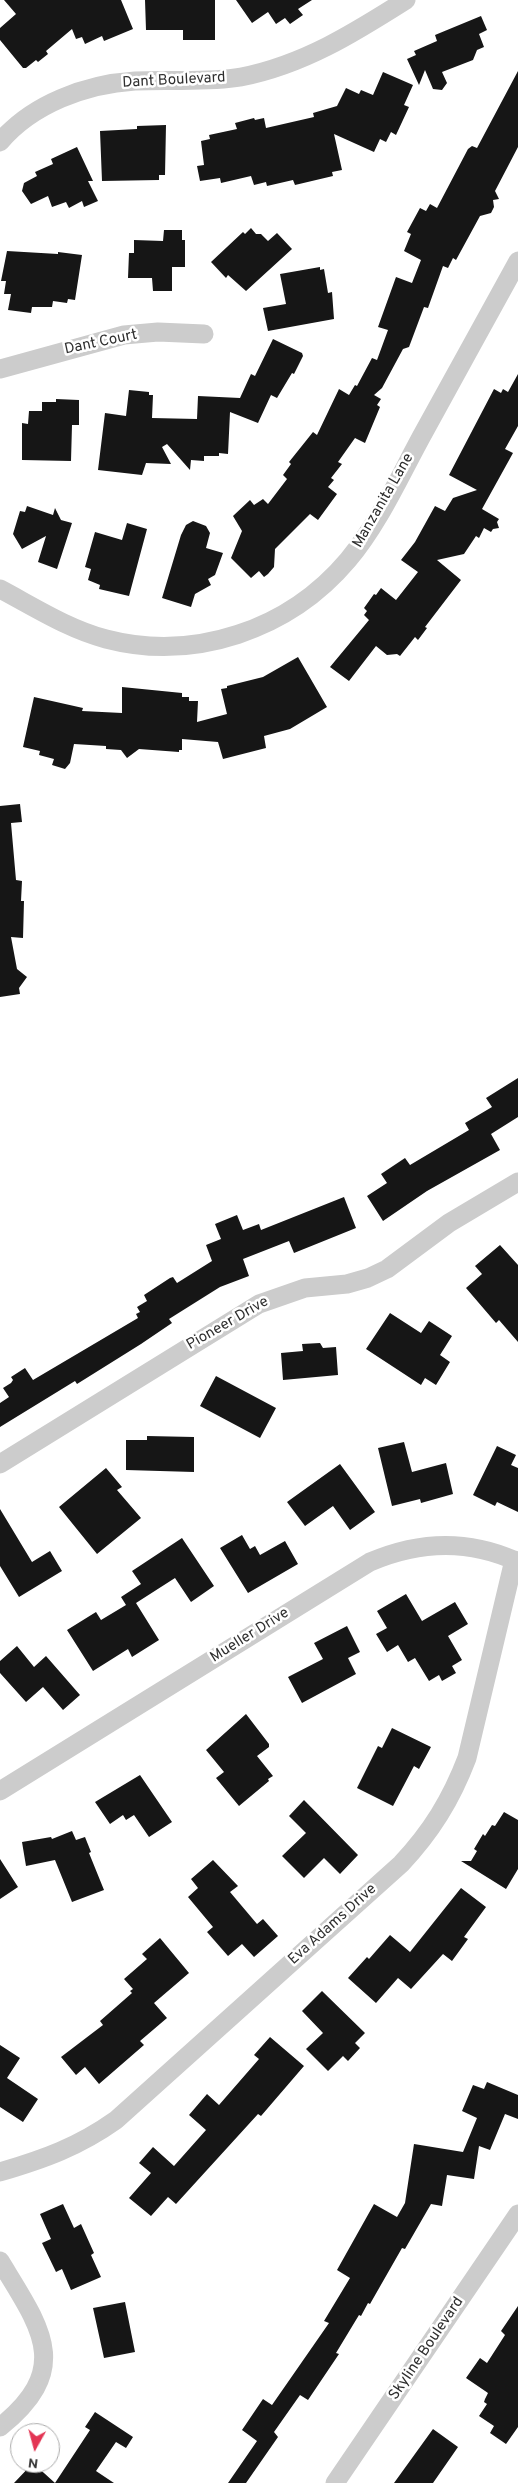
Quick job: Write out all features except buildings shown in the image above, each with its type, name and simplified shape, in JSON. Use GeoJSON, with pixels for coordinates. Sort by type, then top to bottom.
{"type":"FeatureCollection","features":[{"type":"Feature","properties":{"kind":"street","name":"Dant Boulevard"},"geometry":{"type":"LineString","coordinates":[[0,142],[26,119],[48,105],[75,93],[107,84],[136,81],[204,82],[275,68],[310,56],[344,39],[406,0]]}},
{"type":"Feature","properties":{"kind":"street","name":"Manzanita Lane"},"geometry":{"type":"LineString","coordinates":[[0,589],[76,629],[105,638],[160,646],[219,640],[270,623],[291,610],[331,579],[366,535],[518,261]]}},
{"type":"Feature","properties":{"kind":"street","name":"Dant Court"},"geometry":{"type":"LineString","coordinates":[[0,369],[124,335],[158,332],[204,334]]}},
{"type":"Feature","properties":{"kind":"street","name":"Pioneer Drive"},"geometry":{"type":"LineString","coordinates":[[0,1464],[259,1304],[305,1288],[347,1284],[368,1278],[387,1269],[449,1223],[514,1191]]}},
{"type":"Feature","properties":{"kind":"street","name":"Mueller Drive"},"geometry":{"type":"LineString","coordinates":[[0,1790],[370,1562],[392,1552],[417,1546],[446,1544],[473,1547],[516,1561]]}},
{"type":"Feature","properties":{"kind":"street","name":"Eva Adams Drive"},"geometry":{"type":"LineString","coordinates":[[0,2172],[63,2152],[90,2138],[116,2120],[401,1864],[422,1842],[441,1815],[456,1788],[467,1758],[516,1561]]}},
{"type":"Feature","properties":{"kind":"street","name":"Skyline Boulevard"},"geometry":{"type":"LineString","coordinates":[[336,2483],[518,2214]]}},
{"type":"Feature","properties":{"kind":"street"},"geometry":{"type":"LineString","coordinates":[[0,2261],[38,2326],[43,2361],[40,2380],[32,2397],[21,2411],[0,2428]]}}]}
